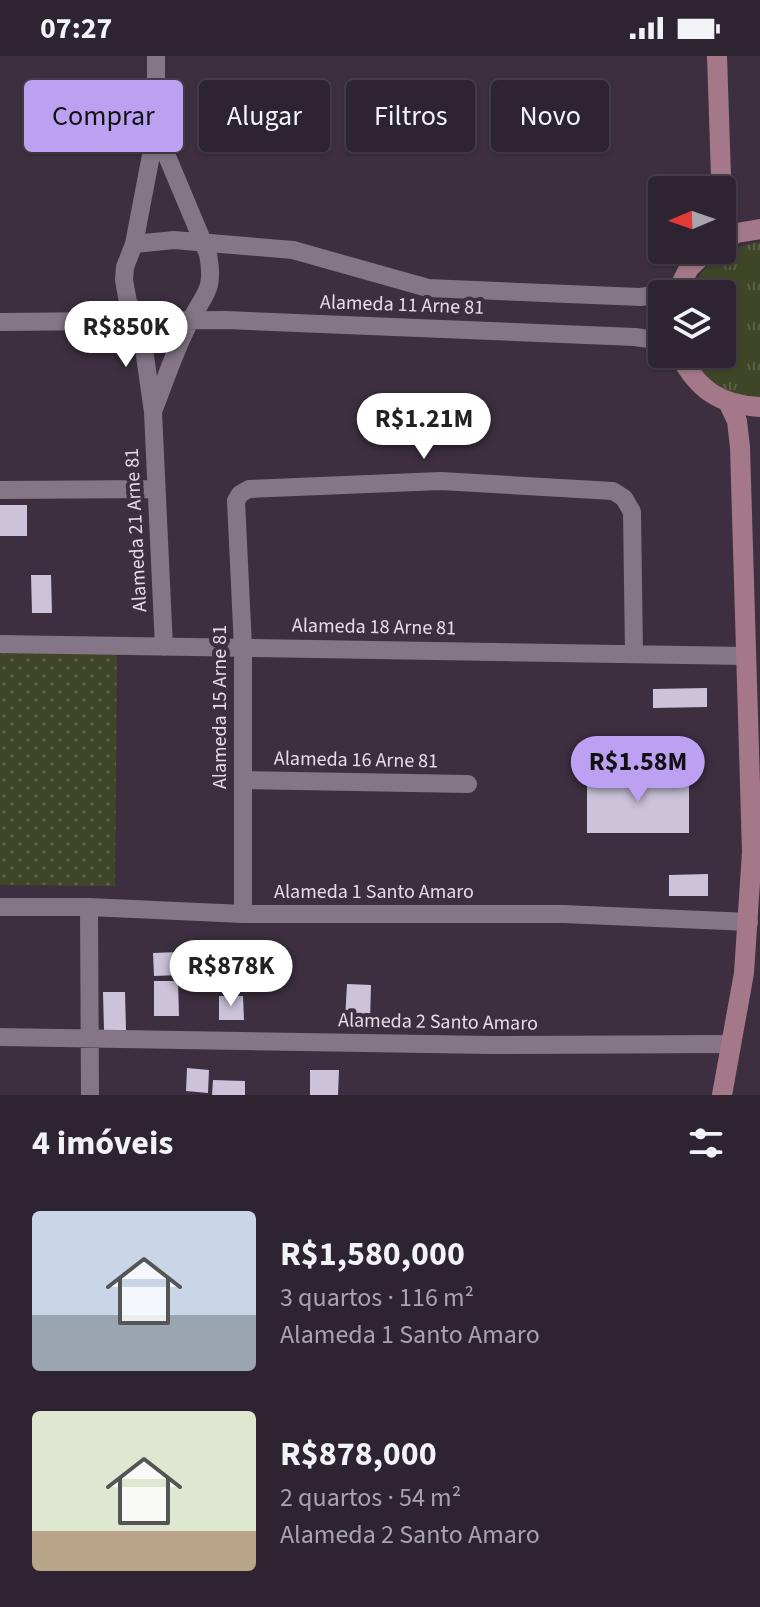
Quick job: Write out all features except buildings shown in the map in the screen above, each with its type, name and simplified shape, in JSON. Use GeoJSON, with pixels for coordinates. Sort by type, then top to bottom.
{"type":"FeatureCollection","features":[{"type":"Feature","properties":{"kind":"main road"},"geometry":{"type":"LineString","coordinates":[[717,56],[721,176]]}},
{"type":"Feature","properties":{"kind":"main road"},"geometry":{"type":"LineString","coordinates":[[736,233],[760,229]]}},
{"type":"Feature","properties":{"kind":"main road"},"geometry":{"type":"LineString","coordinates":[[689,368],[712,395],[729,404],[760,407]]}},
{"type":"Feature","properties":{"kind":"main road"},"geometry":{"type":"LineString","coordinates":[[722,1095],[749,922],[752,801],[740,447],[737,421],[729,404]]}},
{"type":"Feature","properties":{"kind":"street"},"geometry":{"type":"LineString","coordinates":[[156,56],[156,80]]}},
{"type":"Feature","properties":{"kind":"street"},"geometry":{"type":"LineString","coordinates":[[140,321],[128,302],[124,280],[152,152]]}},
{"type":"Feature","properties":{"kind":"street"},"geometry":{"type":"LineString","coordinates":[[153,412],[190,320],[204,301],[210,278],[203,243],[165,152]]}},
{"type":"Feature","properties":{"kind":"street"},"geometry":{"type":"LineString","coordinates":[[134,244],[174,240],[293,250],[428,288],[648,296]]}},
{"type":"Feature","properties":{"kind":"street","name":"Alameda 11 Arne 81"},"geometry":{"type":"LineString","coordinates":[[0,322],[190,320],[648,339]]}},
{"type":"Feature","properties":{"kind":"street","name":"Alameda 21 Arne 81"},"geometry":{"type":"LineString","coordinates":[[140,321],[153,412],[164,647]]}},
{"type":"Feature","properties":{"kind":"street","name":"Alameda 15 Arne 81"},"geometry":{"type":"LineString","coordinates":[[243,914],[243,647],[236,501],[240,494],[249,489],[441,481],[613,491],[624,498],[632,512],[634,654]]}},
{"type":"Feature","properties":{"kind":"street"},"geometry":{"type":"LineString","coordinates":[[0,490],[156,489]]}},
{"type":"Feature","properties":{"kind":"street","name":"Alameda 18 Arne 81"},"geometry":{"type":"LineString","coordinates":[[0,644],[747,656]]}},
{"type":"Feature","properties":{"kind":"street","name":"Alameda 16 Arne 81"},"geometry":{"type":"LineString","coordinates":[[243,780],[468,784]]}},
{"type":"Feature","properties":{"kind":"street","name":"Alameda 1 Santo Amaro"},"geometry":{"type":"LineString","coordinates":[[0,907],[89,907],[243,914],[564,914],[749,922]]}},
{"type":"Feature","properties":{"kind":"street"},"geometry":{"type":"LineString","coordinates":[[89,907],[90,1095]]}},
{"type":"Feature","properties":{"kind":"street","name":"Alameda 2 Santo Amaro"},"geometry":{"type":"LineString","coordinates":[[0,1037],[490,1045],[732,1044]]}},
{"type":"Feature","properties":{"kind":"green space"},"geometry":{"type":"Polygon","coordinates":[[[760,242],[760,397],[728,391],[701,368],[736,368],[736,280],[696,280],[710,264],[736,264],[736,248],[760,242]]]}},
{"type":"Feature","properties":{"kind":"green space"},"geometry":{"type":"Polygon","coordinates":[[[0,650],[117,652],[115,886],[0,885],[0,650]]]}}]}
